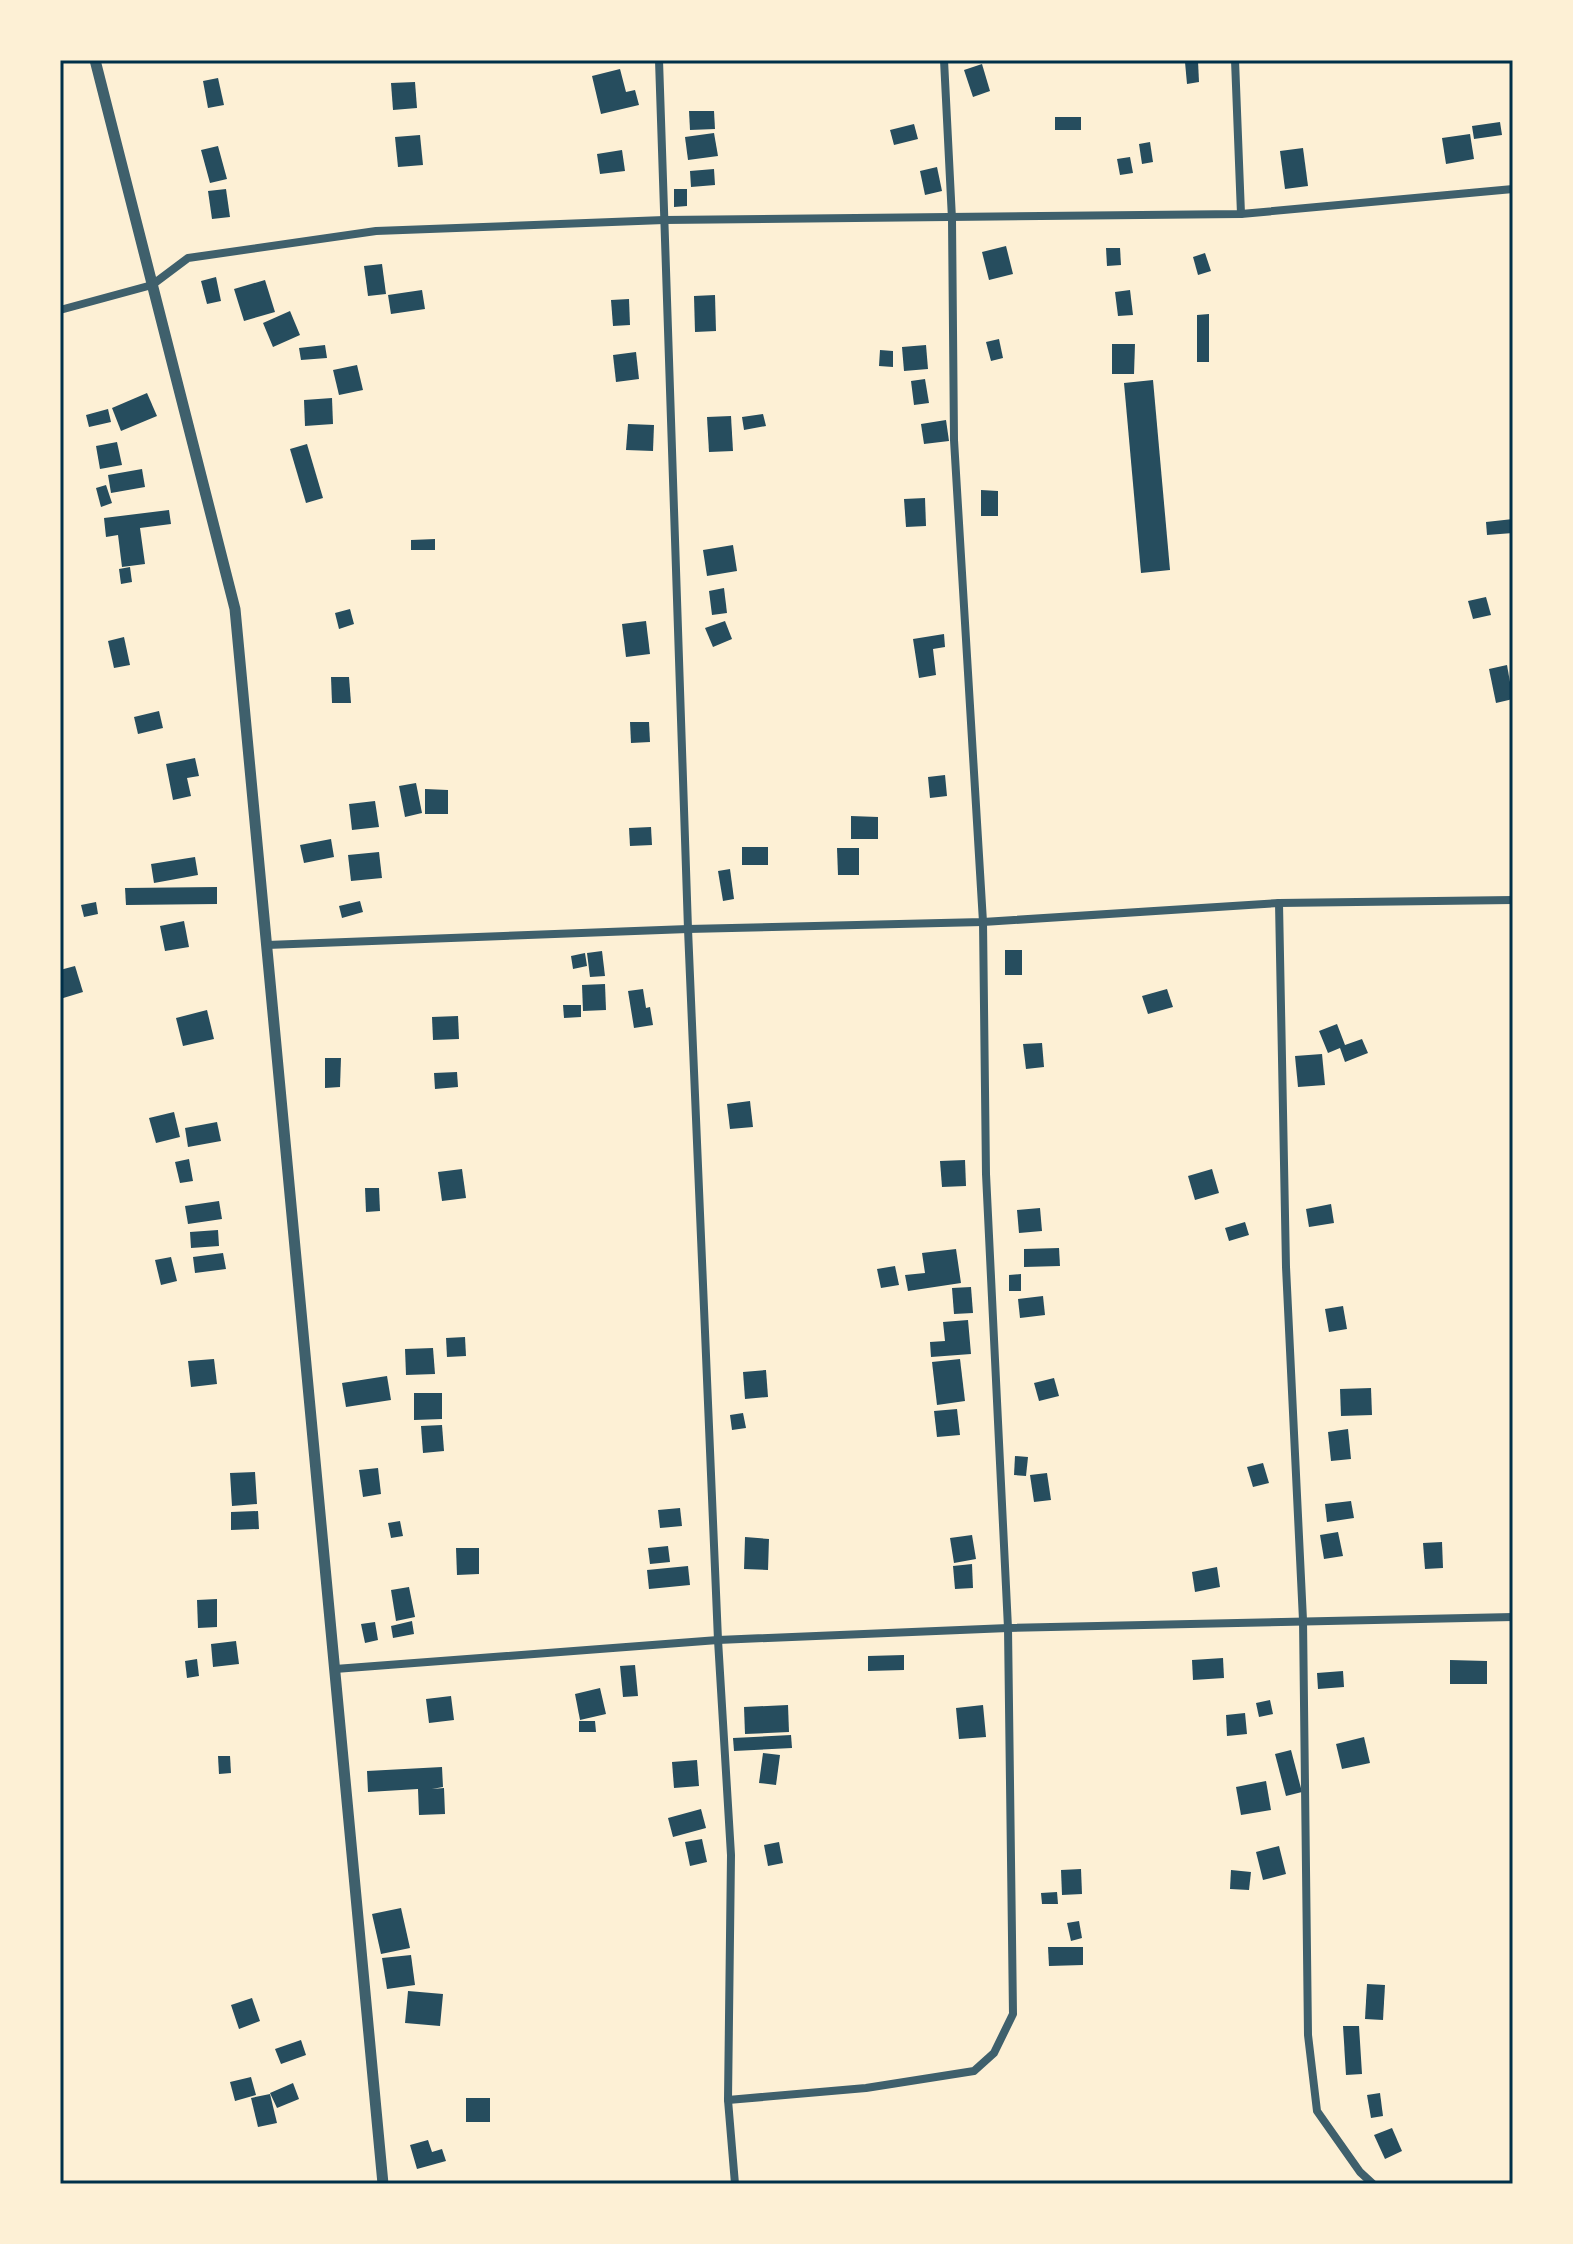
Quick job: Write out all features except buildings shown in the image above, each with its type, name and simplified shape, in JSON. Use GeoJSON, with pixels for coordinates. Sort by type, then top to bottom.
{"type":"FeatureCollection","features":[{"type":"Feature","properties":{"kind":"street"},"geometry":{"type":"LineString","coordinates":[[95,60],[235,609],[383,2184]]}},
{"type":"Feature","properties":{"kind":"street"},"geometry":{"type":"LineString","coordinates":[[659,60],[688,929],[718,1640],[731,1855],[728,2100],[735,2184]]}},
{"type":"Feature","properties":{"kind":"street"},"geometry":{"type":"LineString","coordinates":[[728,2100],[866,2088],[974,2071],[994,2053],[1013,2014],[1008,1628],[986,1174],[983,922],[954,440],[952,219],[944,60]]}},
{"type":"Feature","properties":{"kind":"street"},"geometry":{"type":"LineString","coordinates":[[1235,60],[1241,214]]}},
{"type":"Feature","properties":{"kind":"street"},"geometry":{"type":"LineString","coordinates":[[60,310],[152,285],[188,258],[376,231],[664,220],[1241,214],[1513,189]]}},
{"type":"Feature","properties":{"kind":"street"},"geometry":{"type":"LineString","coordinates":[[267,945],[688,929],[983,922],[1279,903],[1513,900]]}},
{"type":"Feature","properties":{"kind":"street"},"geometry":{"type":"LineString","coordinates":[[1279,903],[1286,1267],[1303,1620],[1308,2035],[1317,2111],[1360,2172],[1373,2184]]}},
{"type":"Feature","properties":{"kind":"street"},"geometry":{"type":"LineString","coordinates":[[335,1669],[718,1640],[1008,1628],[1513,1617]]}}]}
